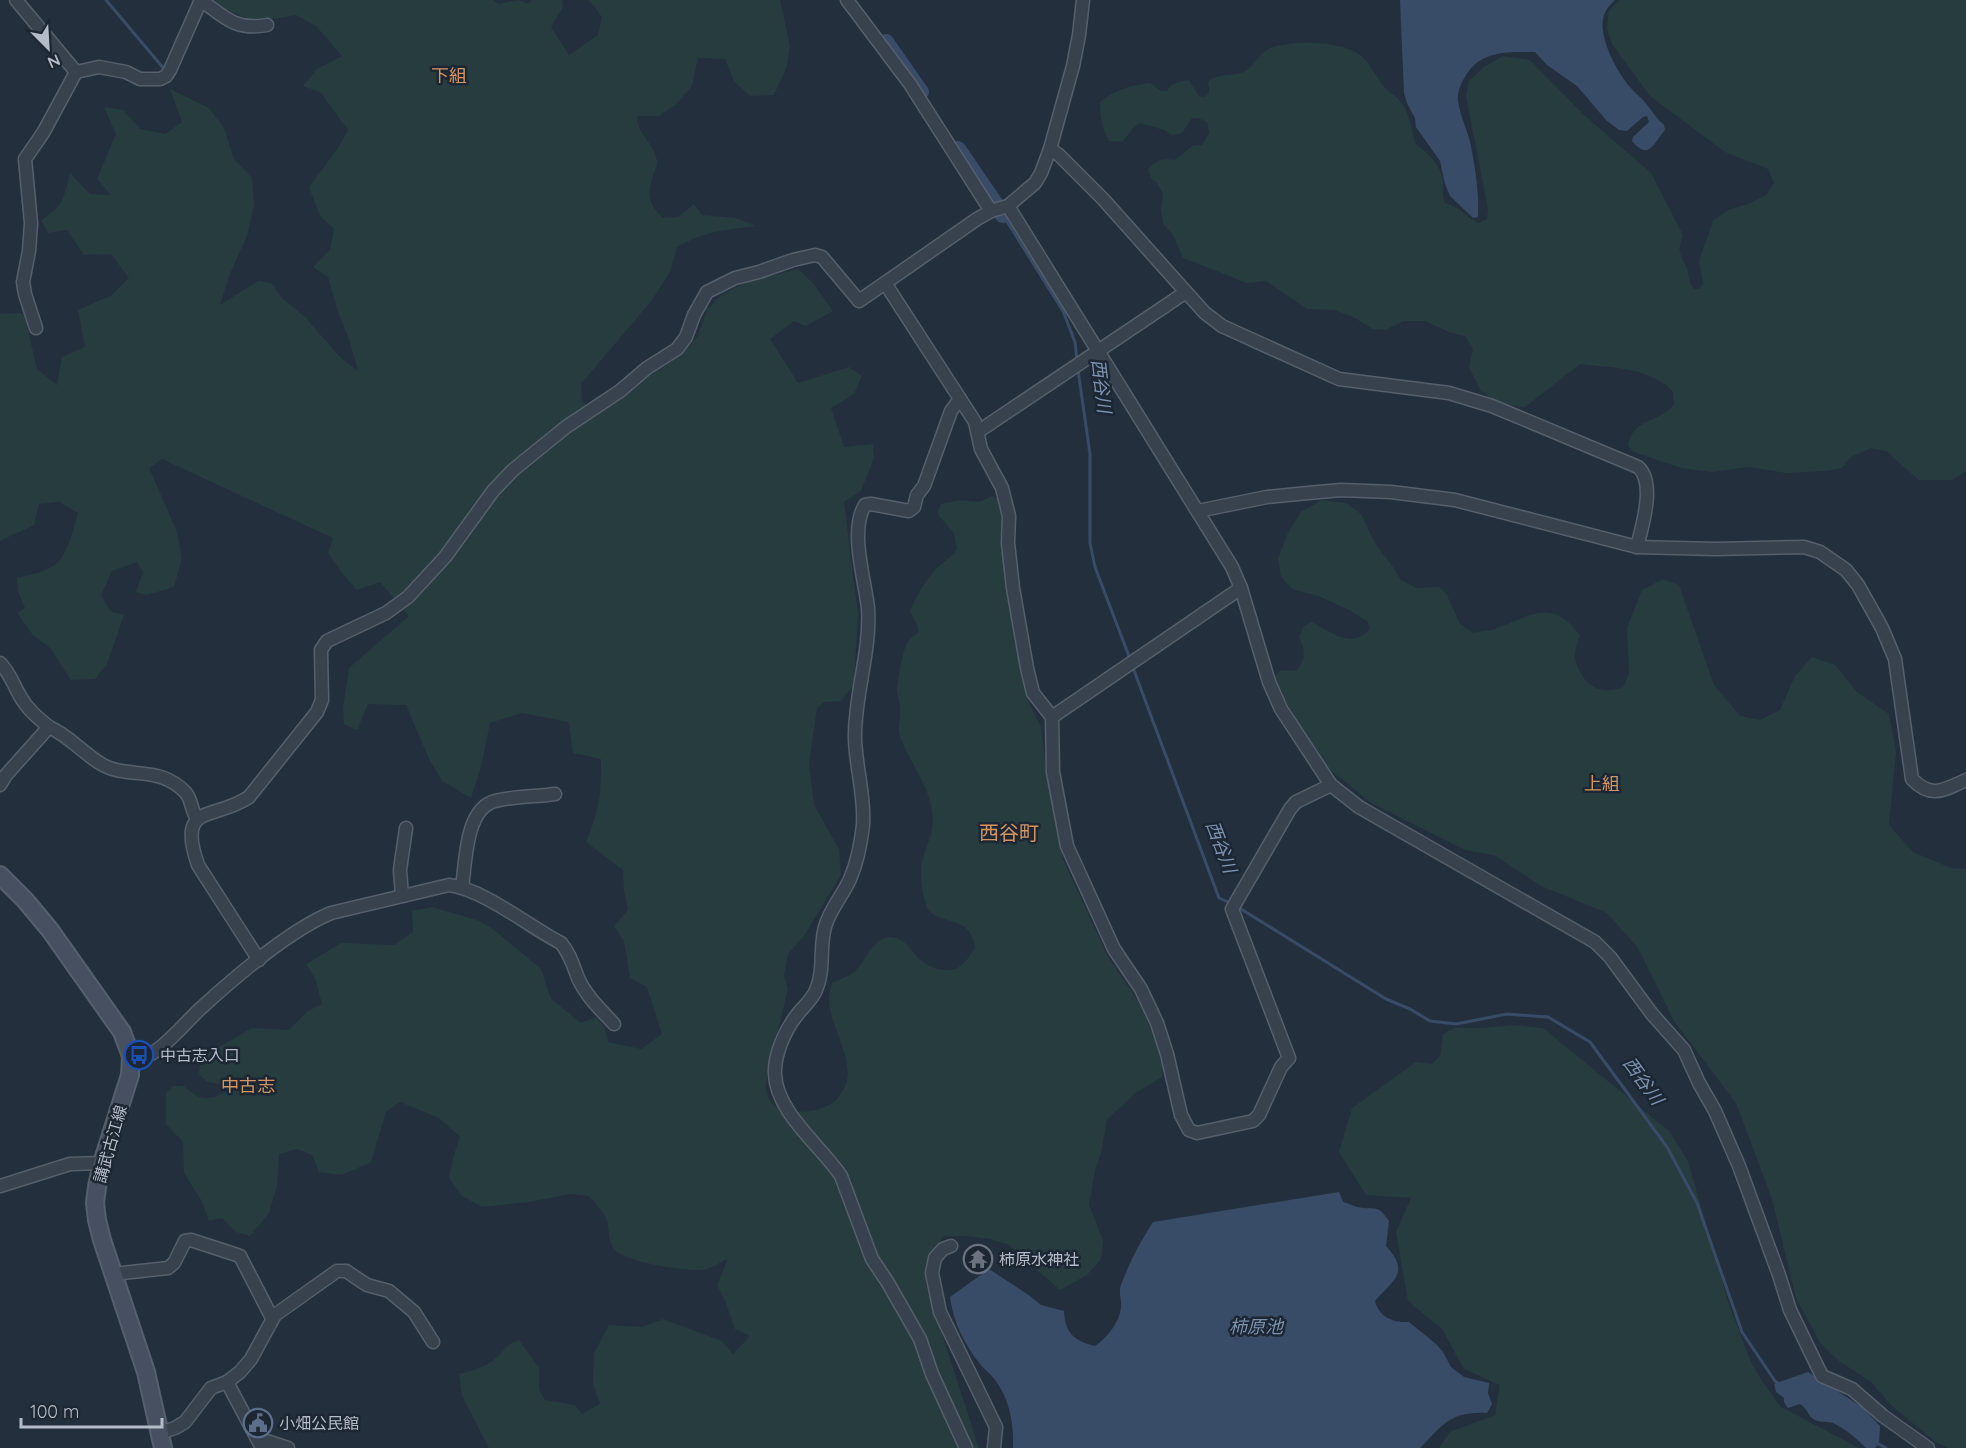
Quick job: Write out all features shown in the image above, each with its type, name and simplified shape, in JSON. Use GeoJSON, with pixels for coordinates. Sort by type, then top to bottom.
{"type":"FeatureCollection","features":[{"type":"Feature","properties":{"kind":"main road","name":"講武古江線"},"geometry":{"type":"LineString","coordinates":[[0,875],[50,930],[122,1032],[128,1044],[130,1075],[102,1163],[97,1187],[96,1211],[113,1274],[146,1372],[161,1440]]}},
{"type":"Feature","properties":{"kind":"street"},"geometry":{"type":"LineString","coordinates":[[16,0],[76,72]]}},
{"type":"Feature","properties":{"kind":"street"},"geometry":{"type":"LineString","coordinates":[[76,72],[99,67],[126,72],[140,79],[160,79],[170,70],[201,0],[233,23],[244,27],[267,26]]}},
{"type":"Feature","properties":{"kind":"street"},"geometry":{"type":"LineString","coordinates":[[847,0],[910,84],[991,211]]}},
{"type":"Feature","properties":{"kind":"street"},"geometry":{"type":"LineString","coordinates":[[258,960],[198,865],[192,849],[192,834],[197,818],[249,797],[317,712],[322,700],[321,650],[327,641],[386,613],[408,597],[444,557],[482,506],[513,470],[566,427],[677,349],[686,337],[694,315],[707,292],[735,278],[815,255],[822,257],[859,301],[991,211],[1008,206],[1035,183],[1050,149],[1073,66],[1083,0]]}},
{"type":"Feature","properties":{"kind":"street"},"geometry":{"type":"LineString","coordinates":[[36,328],[23,282],[31,223],[26,159],[44,133],[76,72]]}},
{"type":"Feature","properties":{"kind":"street"},"geometry":{"type":"LineString","coordinates":[[1050,149],[1104,199],[1205,313],[1222,326],[1339,379],[1355,383],[1449,393],[1492,406],[1638,467],[1645,475],[1647,492],[1637,547]]}},
{"type":"Feature","properties":{"kind":"street"},"geometry":{"type":"LineString","coordinates":[[1008,206],[1232,567],[1241,588],[1269,682],[1281,709],[1331,785],[1359,807],[1595,942],[1610,957],[1652,1014],[1684,1050],[1715,1111],[1738,1166],[1790,1310],[1821,1376],[1852,1389],[1883,1416],[1928,1448]]}},
{"type":"Feature","properties":{"kind":"street"},"geometry":{"type":"LineString","coordinates":[[885,283],[975,422],[979,431],[981,449],[1002,488],[1009,516],[1008,543],[1013,588],[1027,668],[1033,693],[1052,717],[1053,772],[1067,846],[1113,949],[1141,989],[1157,1023],[1167,1054],[1181,1115],[1189,1130],[1197,1133],[1253,1121],[1260,1115],[1281,1067],[1289,1058],[1233,906],[1290,809],[1296,802],[1331,785]]}},
{"type":"Feature","properties":{"kind":"street"},"geometry":{"type":"LineString","coordinates":[[979,431],[1186,292]]}},
{"type":"Feature","properties":{"kind":"street"},"geometry":{"type":"LineString","coordinates":[[960,399],[951,411],[914,507],[909,511],[871,504],[865,505],[861,511],[858,539],[868,610],[863,680],[855,723],[855,742],[862,788],[862,828],[850,879],[830,913],[824,929],[821,975],[817,988],[785,1035],[775,1074],[784,1103],[841,1176],[872,1259],[920,1339],[932,1374],[966,1448]]}},
{"type":"Feature","properties":{"kind":"street"},"geometry":{"type":"LineString","coordinates":[[1198,511],[1267,497],[1341,490],[1391,492],[1455,500],[1637,547],[1715,549],[1804,547],[1820,552],[1846,570],[1858,585],[1882,628],[1895,659],[1912,779],[1922,789],[1936,792],[1966,780]]}},
{"type":"Feature","properties":{"kind":"street"},"geometry":{"type":"LineString","coordinates":[[1052,717],[1241,588]]}},
{"type":"Feature","properties":{"kind":"street"},"geometry":{"type":"LineString","coordinates":[[0,663],[6,669],[20,697],[30,710],[49,727],[61,733],[105,767],[146,773],[167,779],[186,794],[197,818]]}},
{"type":"Feature","properties":{"kind":"street"},"geometry":{"type":"LineString","coordinates":[[0,785],[6,775],[49,727]]}},
{"type":"Feature","properties":{"kind":"street"},"geometry":{"type":"LineString","coordinates":[[462,887],[472,823],[478,811],[493,801],[555,794]]}},
{"type":"Feature","properties":{"kind":"street"},"geometry":{"type":"LineString","coordinates":[[402,896],[400,870],[406,828]]}},
{"type":"Feature","properties":{"kind":"street"},"geometry":{"type":"LineString","coordinates":[[131,1063],[150,1056],[218,993],[258,960],[318,918],[450,885],[462,887],[561,943],[585,989],[595,1004],[614,1024]]}},
{"type":"Feature","properties":{"kind":"street"},"geometry":{"type":"LineString","coordinates":[[0,1186],[70,1164],[102,1163]]}},
{"type":"Feature","properties":{"kind":"street"},"geometry":{"type":"LineString","coordinates":[[113,1274],[168,1268],[174,1263],[185,1241],[191,1240],[240,1256],[272,1318]]}},
{"type":"Feature","properties":{"kind":"street"},"geometry":{"type":"LineString","coordinates":[[951,1246],[943,1249],[935,1258],[933,1273],[940,1312],[996,1427],[994,1448]]}},
{"type":"Feature","properties":{"kind":"street"},"geometry":{"type":"LineString","coordinates":[[161,1440],[185,1422],[200,1404],[204,1394],[240,1372],[263,1340],[272,1318],[337,1271],[345,1271],[367,1285],[389,1291],[414,1312],[433,1342]]}},
{"type":"Feature","properties":{"kind":"street"},"geometry":{"type":"LineString","coordinates":[[227,1382],[260,1443],[288,1448]]}},
{"type":"Feature","properties":{"kind":"green space"},"geometry":{"type":"Polygon","coordinates":[[[214,0],[493,0],[498,4],[518,0],[528,4],[532,0],[562,0],[563,7],[551,27],[569,55],[598,35],[602,17],[589,0],[780,0],[790,46],[787,66],[774,95],[750,96],[734,81],[725,59],[698,58],[692,86],[675,105],[659,116],[637,116],[640,129],[656,156],[657,164],[651,183],[650,199],[663,218],[678,217],[694,204],[702,215],[736,218],[756,226],[706,234],[677,247],[670,272],[652,300],[581,384],[582,402],[599,412],[624,397],[655,372],[679,357],[698,336],[707,310],[721,295],[745,283],[798,269],[813,283],[833,311],[806,326],[794,321],[770,339],[798,383],[849,367],[862,376],[854,394],[831,408],[844,447],[873,444],[874,458],[861,491],[844,502],[858,614],[854,685],[841,701],[824,702],[817,708],[809,764],[814,805],[839,849],[841,875],[804,936],[788,954],[784,975],[788,989],[766,1086],[769,1099],[784,1110],[806,1112],[827,1106],[835,1101],[842,1092],[848,1076],[847,1065],[832,1018],[829,997],[832,983],[854,972],[878,942],[889,937],[900,939],[927,965],[943,970],[959,967],[975,948],[967,930],[961,925],[931,913],[923,896],[921,866],[931,832],[932,812],[927,791],[900,736],[900,707],[897,691],[906,645],[918,633],[918,627],[910,611],[928,579],[957,549],[954,533],[939,516],[938,511],[941,504],[959,500],[980,502],[992,496],[1000,500],[1003,509],[1018,659],[1027,698],[1041,727],[1047,775],[1063,859],[1108,957],[1142,1007],[1163,1061],[1162,1077],[1137,1092],[1107,1119],[1089,1205],[1103,1240],[1101,1259],[1087,1275],[1060,1290],[1009,1245],[990,1239],[944,1236],[932,1253],[928,1264],[926,1285],[979,1448],[489,1448],[462,1396],[459,1374],[487,1364],[514,1342],[519,1340],[539,1368],[539,1389],[545,1400],[575,1405],[582,1414],[600,1404],[593,1384],[594,1353],[609,1325],[642,1327],[663,1319],[722,1341],[733,1354],[750,1336],[735,1329],[717,1285],[728,1259],[703,1270],[695,1270],[656,1265],[621,1254],[614,1249],[609,1238],[606,1218],[589,1196],[570,1194],[529,1202],[482,1207],[462,1196],[449,1178],[460,1137],[439,1118],[400,1102],[386,1112],[371,1162],[342,1175],[319,1172],[312,1155],[297,1149],[279,1154],[277,1186],[269,1213],[250,1236],[236,1232],[222,1218],[209,1221],[201,1200],[184,1173],[183,1142],[166,1124],[166,1093],[173,1086],[184,1086],[197,1096],[208,1098],[234,1088],[206,1081],[199,1074],[201,1057],[252,1028],[289,1030],[308,1011],[322,1004],[315,978],[306,964],[341,943],[394,945],[413,932],[412,911],[432,907],[480,921],[494,930],[541,969],[551,999],[581,1023],[596,1017],[605,1028],[608,1042],[641,1049],[662,1034],[647,987],[630,978],[624,941],[614,926],[628,910],[623,870],[586,842],[599,801],[601,759],[573,753],[569,722],[522,713],[490,723],[481,767],[471,798],[442,781],[429,759],[406,705],[368,704],[357,730],[344,724],[343,708],[349,668],[409,616],[380,582],[357,590],[328,553],[333,538],[162,459],[149,468],[177,532],[182,558],[174,587],[147,595],[136,592],[143,572],[137,562],[112,571],[101,595],[110,611],[124,615],[107,664],[95,679],[71,680],[50,648],[32,634],[17,613],[25,608],[18,592],[17,578],[44,571],[62,558],[78,513],[59,502],[39,504],[34,525],[0,541],[0,314],[24,313],[37,369],[57,385],[62,357],[85,347],[78,310],[112,295],[129,278],[111,254],[84,255],[67,230],[48,233],[41,220],[59,205],[70,173],[90,194],[111,195],[97,179],[116,134],[104,107],[123,110],[140,129],[165,134],[182,122],[170,89],[209,108],[224,128],[234,159],[252,178],[254,205],[247,236],[229,276],[220,305],[258,281],[271,283],[282,298],[305,317],[339,356],[358,371],[328,277],[313,267],[330,250],[334,229],[320,216],[309,187],[338,148],[348,130],[320,92],[303,86],[317,69],[342,56],[316,26],[296,15],[255,22],[226,9],[214,0]]]}},
{"type":"Feature","properties":{"kind":"green space"},"geometry":{"type":"Polygon","coordinates":[[[1619,0],[1966,0],[1966,471],[1952,480],[1919,480],[1886,451],[1871,448],[1851,457],[1842,468],[1825,471],[1786,473],[1748,467],[1712,472],[1681,468],[1634,452],[1628,446],[1636,428],[1669,410],[1674,404],[1673,392],[1654,378],[1618,368],[1580,364],[1525,407],[1502,405],[1481,391],[1469,367],[1473,349],[1465,336],[1449,332],[1425,321],[1404,321],[1385,330],[1373,329],[1353,317],[1334,310],[1307,309],[1266,281],[1247,283],[1183,258],[1173,235],[1163,224],[1161,209],[1163,194],[1148,170],[1160,160],[1175,160],[1192,146],[1202,145],[1209,133],[1207,122],[1192,118],[1182,133],[1172,135],[1164,130],[1140,123],[1122,142],[1109,141],[1102,122],[1100,102],[1117,91],[1150,83],[1161,91],[1167,91],[1173,84],[1189,80],[1199,96],[1204,97],[1209,92],[1208,82],[1212,79],[1247,70],[1270,48],[1303,43],[1341,46],[1360,55],[1385,88],[1402,104],[1410,120],[1415,143],[1432,158],[1441,173],[1445,203],[1478,223],[1487,219],[1488,209],[1466,96],[1469,81],[1485,66],[1503,56],[1530,60],[1583,114],[1651,173],[1683,235],[1680,253],[1692,286],[1694,289],[1699,289],[1703,284],[1699,261],[1713,221],[1728,210],[1751,203],[1766,195],[1774,183],[1768,169],[1725,152],[1650,96],[1612,44],[1607,28],[1609,11],[1619,0]]]}},
{"type":"Feature","properties":{"kind":"green space"},"geometry":{"type":"Polygon","coordinates":[[[1322,500],[1346,503],[1361,514],[1376,545],[1400,579],[1416,588],[1440,587],[1447,595],[1460,624],[1474,633],[1494,629],[1541,613],[1560,616],[1580,635],[1575,655],[1578,667],[1586,681],[1598,689],[1614,690],[1623,687],[1629,673],[1627,628],[1642,590],[1663,579],[1679,585],[1714,685],[1740,716],[1760,720],[1780,710],[1795,676],[1812,657],[1835,665],[1857,692],[1889,714],[1896,752],[1889,825],[1913,852],[1951,868],[1966,869],[1966,1448],[1948,1448],[1934,1441],[1891,1405],[1871,1382],[1839,1361],[1821,1344],[1796,1298],[1772,1199],[1736,1103],[1674,1021],[1638,948],[1607,913],[1541,886],[1494,855],[1465,850],[1373,804],[1330,770],[1294,717],[1274,679],[1279,671],[1297,670],[1300,666],[1304,654],[1299,637],[1303,627],[1311,622],[1349,639],[1363,635],[1370,629],[1368,622],[1349,610],[1321,597],[1292,589],[1281,577],[1278,559],[1288,533],[1301,512],[1322,500]]]}},
{"type":"Feature","properties":{"kind":"green space"},"geometry":{"type":"Polygon","coordinates":[[[1515,1025],[1543,1028],[1669,1131],[1688,1161],[1729,1305],[1751,1362],[1762,1381],[1781,1407],[1859,1448],[1439,1448],[1450,1432],[1495,1415],[1500,1385],[1464,1369],[1442,1329],[1408,1301],[1396,1232],[1411,1198],[1366,1195],[1339,1152],[1352,1108],[1416,1062],[1432,1064],[1440,1056],[1443,1034],[1454,1028],[1515,1025]]]}},
{"type":"Feature","properties":{"kind":"water"},"geometry":{"type":"Polygon","coordinates":[[[1400,0],[1615,0],[1605,13],[1603,33],[1606,43],[1614,63],[1625,80],[1664,125],[1665,130],[1654,145],[1643,150],[1632,141],[1633,137],[1649,122],[1647,116],[1627,131],[1619,130],[1606,120],[1577,86],[1547,65],[1535,52],[1505,53],[1487,57],[1472,67],[1461,84],[1458,94],[1459,107],[1471,146],[1476,180],[1478,217],[1473,218],[1450,196],[1440,161],[1416,127],[1415,118],[1407,103],[1404,93],[1400,0]]]}},
{"type":"Feature","properties":{"kind":"water","name":"柿原池"},"geometry":{"type":"Polygon","coordinates":[[[1339,1192],[1343,1202],[1378,1210],[1389,1221],[1386,1246],[1397,1263],[1398,1270],[1397,1276],[1375,1301],[1377,1307],[1387,1318],[1409,1322],[1436,1344],[1451,1367],[1464,1377],[1489,1383],[1488,1393],[1492,1404],[1487,1413],[1464,1414],[1448,1421],[1420,1448],[1013,1448],[1012,1422],[1005,1397],[996,1381],[969,1349],[957,1324],[950,1297],[989,1269],[1041,1305],[1064,1311],[1066,1325],[1072,1335],[1081,1342],[1095,1346],[1104,1339],[1118,1319],[1121,1308],[1121,1285],[1135,1253],[1153,1222],[1339,1192]]]}},
{"type":"Feature","properties":{"kind":"water"},"geometry":{"type":"Polygon","coordinates":[[[1808,1372],[1862,1407],[1880,1426],[1879,1444],[1875,1448],[1866,1448],[1848,1432],[1833,1423],[1815,1420],[1800,1404],[1788,1408],[1784,1398],[1776,1392],[1774,1384],[1808,1372]]]}},
{"type":"Feature","properties":{"kind":"waterway"},"geometry":{"type":"LineString","coordinates":[[106,0],[165,70]]}},
{"type":"Feature","properties":{"kind":"waterway","name":"西谷川"},"geometry":{"type":"LineString","coordinates":[[886,42],[921,92]]}},
{"type":"Feature","properties":{"kind":"waterway","name":"西谷川"},"geometry":{"type":"LineString","coordinates":[[958,149],[1003,215]]}},
{"type":"Feature","properties":{"kind":"waterway","name":"西谷川"},"geometry":{"type":"LineString","coordinates":[[1003,215],[1063,311],[1075,342],[1077,361]]}},
{"type":"Feature","properties":{"kind":"waterway","name":"西谷川"},"geometry":{"type":"LineString","coordinates":[[1078,370],[1090,454],[1090,543],[1095,567],[1130,659]]}},
{"type":"Feature","properties":{"kind":"waterway","name":"西谷川"},"geometry":{"type":"LineString","coordinates":[[1132,665],[1219,898],[1230,903]]}},
{"type":"Feature","properties":{"kind":"waterway","name":"西谷川"},"geometry":{"type":"LineString","coordinates":[[1236,906],[1386,999],[1430,1021],[1456,1024],[1507,1014],[1548,1017],[1590,1042],[1667,1147],[1697,1203],[1742,1332],[1779,1384]]}},
{"type":"Feature","properties":{"kind":"waterway","name":"西谷川"},"geometry":{"type":"LineString","coordinates":[[1877,1443],[1886,1448]]}},
{"type":"Feature","properties":{"kind":"place","name":"中古志入口"},"geometry":{"type":"Point","coordinates":[139,1055]}},
{"type":"Feature","properties":{"kind":"place","name":"柿原水神社"},"geometry":{"type":"Point","coordinates":[978,1259]}},
{"type":"Feature","properties":{"kind":"place","name":"小畑公民館"},"geometry":{"type":"Point","coordinates":[258,1423]}},
{"type":"Feature","properties":{"kind":"district","name":"下組"},"geometry":{"type":"Point","coordinates":[449,76]}},
{"type":"Feature","properties":{"kind":"district","name":"上組"},"geometry":{"type":"Point","coordinates":[1602,784]}},
{"type":"Feature","properties":{"kind":"district","name":"西谷町"},"geometry":{"type":"Point","coordinates":[1009,833]}},
{"type":"Feature","properties":{"kind":"district","name":"中古志"},"geometry":{"type":"Point","coordinates":[248,1086]}}]}
